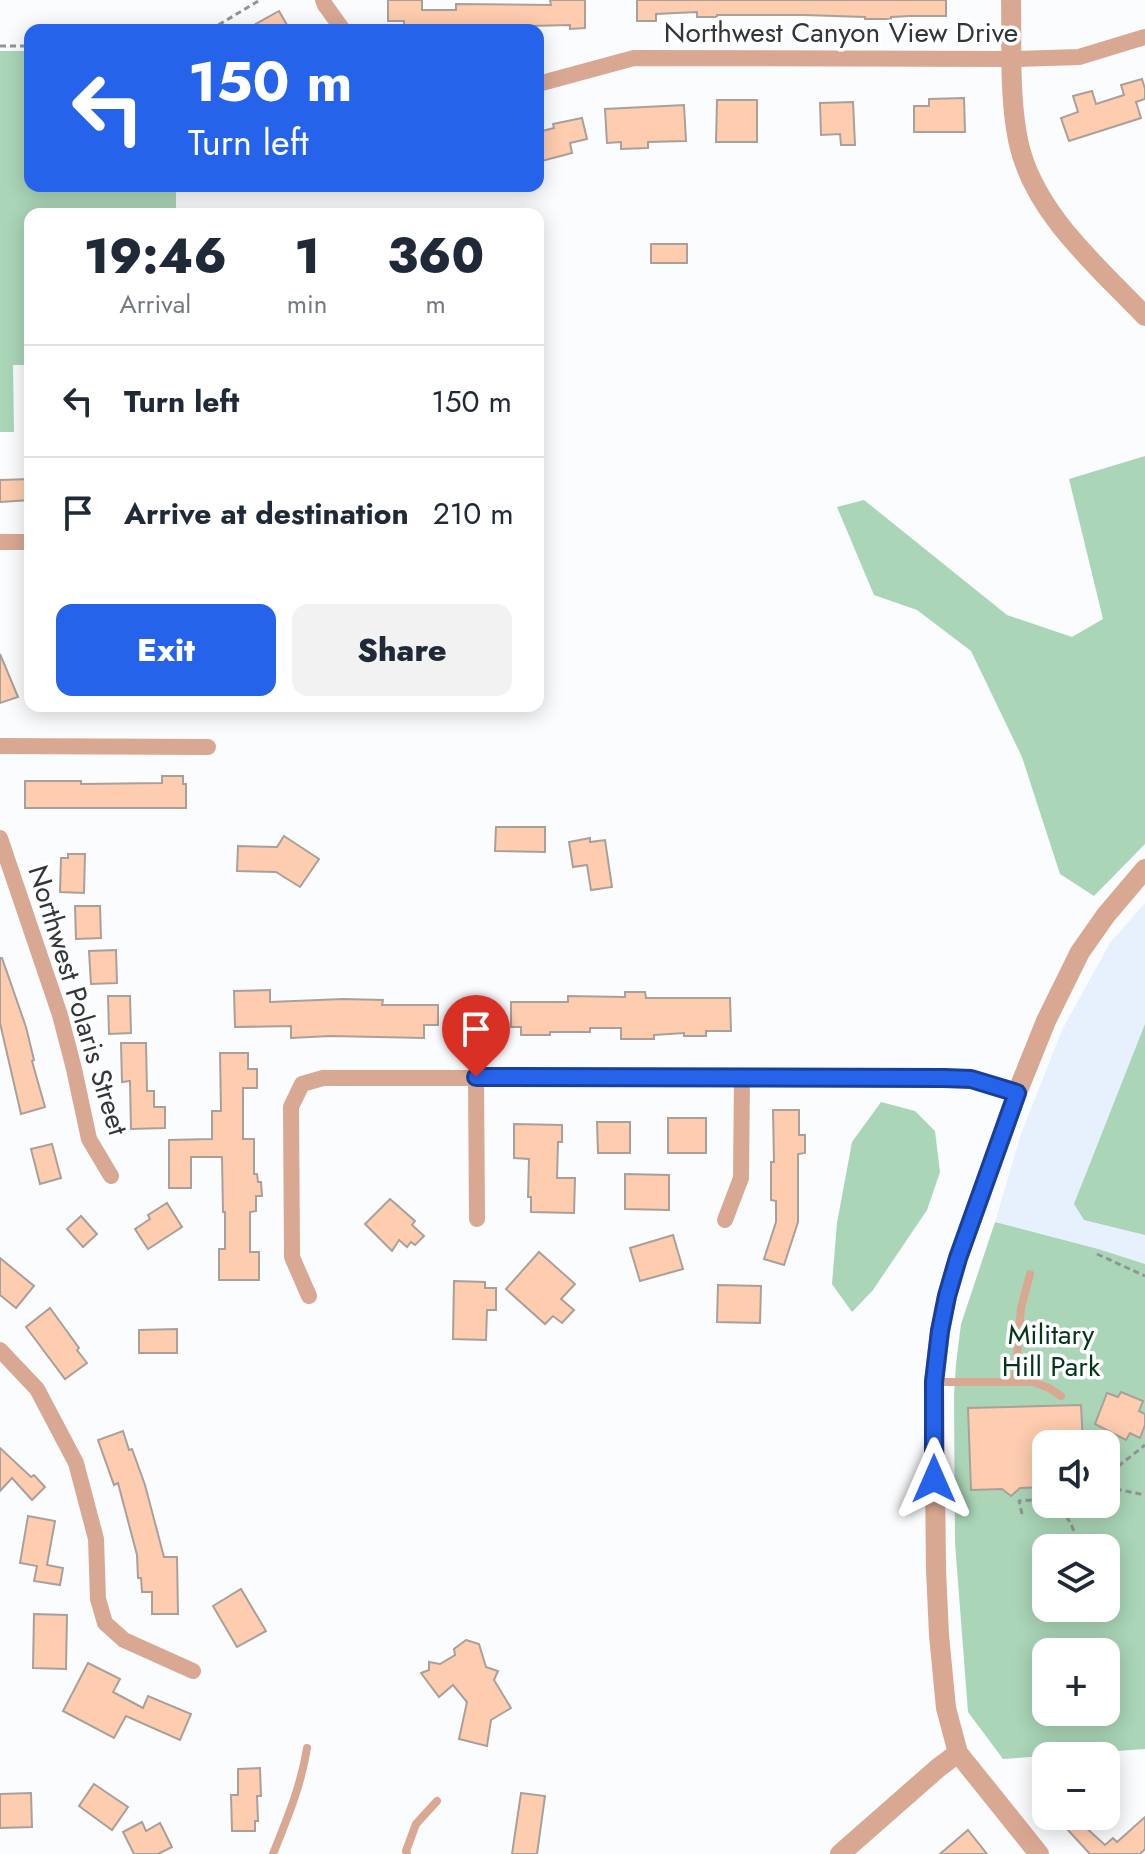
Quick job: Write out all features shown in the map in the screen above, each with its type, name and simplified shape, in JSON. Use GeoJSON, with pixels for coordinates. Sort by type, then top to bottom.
{"type":"FeatureCollection","features":[{"type":"Feature","properties":{"kind":"street"},"geometry":{"type":"LineString","coordinates":[[323,0],[339,24]]}},
{"type":"Feature","properties":{"kind":"street"},"geometry":{"type":"LineString","coordinates":[[1011,0],[1014,114],[1018,143],[1029,175],[1070,237],[1145,316]]}},
{"type":"Feature","properties":{"kind":"street","name":"Northwest Canyon View Drive"},"geometry":{"type":"LineString","coordinates":[[544,82],[634,58],[1079,57],[1145,37]]}},
{"type":"Feature","properties":{"kind":"street"},"geometry":{"type":"LineString","coordinates":[[0,542],[24,542]]}},
{"type":"Feature","properties":{"kind":"street"},"geometry":{"type":"LineString","coordinates":[[0,746],[208,747]]}},
{"type":"Feature","properties":{"kind":"street","name":"Northwest Polaris Street"},"geometry":{"type":"LineString","coordinates":[[0,838],[60,1015],[89,1139],[111,1176]]}},
{"type":"Feature","properties":{"kind":"street"},"geometry":{"type":"LineString","coordinates":[[1039,1854],[958,1753],[946,1708],[939,1635],[934,1382],[940,1331],[958,1258],[1046,1021],[1080,952],[1145,869]]}},
{"type":"Feature","properties":{"kind":"street"},"geometry":{"type":"LineString","coordinates":[[476,1077],[477,1219]]}},
{"type":"Feature","properties":{"kind":"street"},"geometry":{"type":"LineString","coordinates":[[309,1296],[292,1257],[291,1107],[302,1084],[323,1078],[957,1078],[971,1079],[1017,1093]]}},
{"type":"Feature","properties":{"kind":"street"},"geometry":{"type":"LineString","coordinates":[[725,1220],[741,1178],[742,1078]]}},
{"type":"Feature","properties":{"kind":"street"},"geometry":{"type":"LineString","coordinates":[[0,1350],[37,1389],[76,1463],[96,1539],[98,1599],[105,1623],[124,1640],[193,1671]]}},
{"type":"Feature","properties":{"kind":"street"},"geometry":{"type":"LineString","coordinates":[[840,1854],[958,1753]]}},
{"type":"Feature","properties":{"kind":"lane"},"geometry":{"type":"LineString","coordinates":[[1015,1382],[1021,1308],[1030,1274]]}},
{"type":"Feature","properties":{"kind":"lane"},"geometry":{"type":"LineString","coordinates":[[934,1382],[1033,1382],[1061,1396]]}},
{"type":"Feature","properties":{"kind":"lane"},"geometry":{"type":"LineString","coordinates":[[273,1854],[298,1786],[307,1748]]}},
{"type":"Feature","properties":{"kind":"lane"},"geometry":{"type":"LineString","coordinates":[[407,1854],[416,1824],[437,1801]]}},
{"type":"Feature","properties":{"kind":"path"},"geometry":{"type":"LineString","coordinates":[[220,24],[260,0]]}},
{"type":"Feature","properties":{"kind":"path"},"geometry":{"type":"LineString","coordinates":[[0,46],[24,46]]}},
{"type":"Feature","properties":{"kind":"path"},"geometry":{"type":"LineString","coordinates":[[1097,1254],[1145,1276]]}},
{"type":"Feature","properties":{"kind":"path"},"geometry":{"type":"LineString","coordinates":[[1120,1465],[1145,1445]]}},
{"type":"Feature","properties":{"kind":"path"},"geometry":{"type":"LineString","coordinates":[[1120,1488],[1145,1495]]}},
{"type":"Feature","properties":{"kind":"path"},"geometry":{"type":"LineString","coordinates":[[1022,1514],[1019,1501],[1032,1500]]}},
{"type":"Feature","properties":{"kind":"shaded area"},"geometry":{"type":"Polygon","coordinates":[[[1145,903],[1145,1264],[995,1222],[1021,1134],[1062,1030],[1110,943],[1145,903]]]}},
{"type":"Feature","properties":{"kind":"green space"},"geometry":{"type":"Polygon","coordinates":[[[0,51],[24,51],[24,192],[176,192],[176,208],[24,208],[24,365],[13,365],[14,432],[0,432],[0,51]]]}},
{"type":"Feature","properties":{"kind":"green space"},"geometry":{"type":"Polygon","coordinates":[[[1145,456],[1145,844],[1094,896],[1060,874],[1022,757],[971,651],[917,610],[874,595],[837,507],[864,500],[1007,615],[1072,637],[1103,619],[1069,479],[1145,456]]]}},
{"type":"Feature","properties":{"kind":"green space"},"geometry":{"type":"Polygon","coordinates":[[[1145,1024],[1145,1235],[1084,1220],[1074,1204],[1145,1024]]]}},
{"type":"Feature","properties":{"kind":"green space"},"geometry":{"type":"Polygon","coordinates":[[[881,1102],[915,1111],[935,1131],[940,1172],[927,1210],[873,1290],[852,1312],[832,1284],[837,1223],[852,1142],[881,1102]]]}},
{"type":"Feature","properties":{"kind":"green space","name":"Military Hill Park"},"geometry":{"type":"Polygon","coordinates":[[[995,1222],[1145,1264],[1145,1749],[1120,1751],[1120,1742],[1032,1742],[1032,1757],[1003,1759],[968,1712],[955,1543],[956,1364],[961,1324],[995,1222]]]}},
{"type":"Feature","properties":{"kind":"building"},"geometry":{"type":"Polygon","coordinates":[[[388,0],[422,0],[422,10],[456,10],[456,4],[551,5],[550,0],[585,0],[585,28],[570,29],[570,25],[544,24],[404,24],[404,21],[388,21],[388,0]]]}},
{"type":"Feature","properties":{"kind":"building"},"geometry":{"type":"Polygon","coordinates":[[[637,0],[946,0],[946,16],[891,19],[804,15],[697,17],[697,12],[656,14],[656,21],[637,21],[637,0]]]}},
{"type":"Feature","properties":{"kind":"building"},"geometry":{"type":"Polygon","coordinates":[[[279,11],[287,24],[256,24],[279,11]]]}},
{"type":"Feature","properties":{"kind":"building"},"geometry":{"type":"Polygon","coordinates":[[[1142,79],[1145,99],[1136,102],[1141,118],[1069,141],[1061,118],[1078,112],[1073,96],[1092,91],[1096,104],[1124,95],[1121,85],[1142,79]]]}},
{"type":"Feature","properties":{"kind":"building"},"geometry":{"type":"Polygon","coordinates":[[[964,98],[965,132],[914,132],[914,106],[929,106],[929,99],[964,98]]]}},
{"type":"Feature","properties":{"kind":"building"},"geometry":{"type":"Polygon","coordinates":[[[717,100],[757,100],[757,142],[716,142],[717,100]]]}},
{"type":"Feature","properties":{"kind":"building"},"geometry":{"type":"Polygon","coordinates":[[[853,102],[855,145],[841,145],[840,134],[821,135],[820,103],[853,102]]]}},
{"type":"Feature","properties":{"kind":"building"},"geometry":{"type":"Polygon","coordinates":[[[684,105],[686,141],[648,142],[648,148],[621,149],[621,142],[607,143],[605,109],[684,105]]]}},
{"type":"Feature","properties":{"kind":"building"},"geometry":{"type":"Polygon","coordinates":[[[582,118],[587,139],[570,143],[572,153],[544,160],[544,130],[554,128],[553,124],[582,118]]]}},
{"type":"Feature","properties":{"kind":"building"},"geometry":{"type":"Polygon","coordinates":[[[651,244],[687,244],[687,263],[651,263],[651,244]]]}},
{"type":"Feature","properties":{"kind":"building"},"geometry":{"type":"Polygon","coordinates":[[[24,479],[24,500],[0,502],[0,480],[24,479]]]}},
{"type":"Feature","properties":{"kind":"building"},"geometry":{"type":"Polygon","coordinates":[[[0,654],[18,697],[0,703],[0,654]]]}},
{"type":"Feature","properties":{"kind":"building"},"geometry":{"type":"Polygon","coordinates":[[[162,776],[183,776],[186,808],[25,808],[25,781],[162,783],[162,776]]]}},
{"type":"Feature","properties":{"kind":"building"},"geometry":{"type":"Polygon","coordinates":[[[496,827],[545,827],[545,852],[495,851],[496,827]]]}},
{"type":"Feature","properties":{"kind":"building"},"geometry":{"type":"Polygon","coordinates":[[[284,836],[319,859],[300,887],[276,872],[237,871],[238,846],[277,847],[284,836]]]}},
{"type":"Feature","properties":{"kind":"building"},"geometry":{"type":"Polygon","coordinates":[[[590,838],[590,842],[605,840],[612,887],[591,890],[587,865],[573,867],[569,842],[590,838]]]}},
{"type":"Feature","properties":{"kind":"building"},"geometry":{"type":"Polygon","coordinates":[[[68,854],[85,854],[84,893],[60,892],[61,858],[68,858],[68,854]]]}},
{"type":"Feature","properties":{"kind":"building"},"geometry":{"type":"Polygon","coordinates":[[[75,906],[100,906],[101,938],[76,939],[75,906]]]}},
{"type":"Feature","properties":{"kind":"building"},"geometry":{"type":"Polygon","coordinates":[[[116,950],[117,983],[91,984],[89,951],[116,950]]]}},
{"type":"Feature","properties":{"kind":"building"},"geometry":{"type":"Polygon","coordinates":[[[0,958],[26,1027],[45,1107],[21,1114],[0,1023],[0,958]]]}},
{"type":"Feature","properties":{"kind":"building"},"geometry":{"type":"Polygon","coordinates":[[[270,990],[270,1002],[343,999],[383,1000],[382,1005],[438,1005],[438,1025],[424,1025],[424,1038],[291,1038],[291,1026],[235,1027],[234,991],[270,990]]]}},
{"type":"Feature","properties":{"kind":"building"},"geometry":{"type":"Polygon","coordinates":[[[625,992],[645,992],[646,998],[730,998],[731,1031],[706,1031],[706,1036],[684,1036],[684,1033],[654,1035],[654,1039],[621,1039],[621,1028],[521,1035],[521,1027],[511,1027],[511,1002],[568,1002],[568,996],[625,997],[625,992]]]}},
{"type":"Feature","properties":{"kind":"building"},"geometry":{"type":"Polygon","coordinates":[[[108,996],[130,996],[131,1033],[109,1034],[108,996]]]}},
{"type":"Feature","properties":{"kind":"building"},"geometry":{"type":"Polygon","coordinates":[[[121,1043],[146,1043],[147,1091],[154,1091],[154,1107],[165,1107],[165,1128],[131,1129],[130,1081],[122,1082],[121,1043]]]}},
{"type":"Feature","properties":{"kind":"building"},"geometry":{"type":"Polygon","coordinates":[[[220,1053],[248,1053],[248,1069],[257,1069],[257,1088],[243,1088],[243,1139],[254,1139],[254,1174],[261,1182],[262,1196],[256,1196],[256,1211],[250,1212],[250,1252],[259,1252],[259,1280],[219,1280],[219,1249],[225,1249],[222,1157],[191,1157],[191,1188],[169,1188],[169,1140],[212,1139],[212,1111],[221,1111],[220,1053]]]}},
{"type":"Feature","properties":{"kind":"building"},"geometry":{"type":"Polygon","coordinates":[[[773,1110],[799,1110],[799,1135],[805,1135],[805,1153],[798,1154],[798,1222],[784,1265],[764,1259],[776,1222],[776,1201],[771,1200],[773,1110]]]}},
{"type":"Feature","properties":{"kind":"building"},"geometry":{"type":"Polygon","coordinates":[[[668,1118],[706,1118],[706,1153],[668,1153],[668,1118]]]}},
{"type":"Feature","properties":{"kind":"building"},"geometry":{"type":"Polygon","coordinates":[[[597,1122],[630,1122],[630,1153],[598,1153],[597,1122]]]}},
{"type":"Feature","properties":{"kind":"building"},"geometry":{"type":"Polygon","coordinates":[[[514,1124],[562,1125],[557,1178],[575,1178],[574,1213],[531,1212],[531,1197],[528,1197],[529,1159],[514,1158],[514,1124]]]}},
{"type":"Feature","properties":{"kind":"building"},"geometry":{"type":"Polygon","coordinates":[[[52,1144],[61,1178],[40,1184],[31,1149],[52,1144]]]}},
{"type":"Feature","properties":{"kind":"building"},"geometry":{"type":"Polygon","coordinates":[[[625,1174],[669,1175],[669,1210],[625,1209],[625,1174]]]}},
{"type":"Feature","properties":{"kind":"building"},"geometry":{"type":"Polygon","coordinates":[[[390,1199],[415,1221],[412,1225],[424,1236],[415,1245],[411,1242],[407,1247],[399,1240],[392,1251],[365,1224],[390,1199]]]}},
{"type":"Feature","properties":{"kind":"building"},"geometry":{"type":"Polygon","coordinates":[[[167,1203],[182,1227],[148,1249],[135,1229],[150,1219],[148,1215],[167,1203]]]}},
{"type":"Feature","properties":{"kind":"building"},"geometry":{"type":"Polygon","coordinates":[[[81,1216],[97,1234],[83,1247],[67,1229],[81,1216]]]}},
{"type":"Feature","properties":{"kind":"building"},"geometry":{"type":"Polygon","coordinates":[[[673,1235],[683,1269],[640,1281],[630,1248],[673,1235]]]}},
{"type":"Feature","properties":{"kind":"building"},"geometry":{"type":"Polygon","coordinates":[[[539,1252],[575,1284],[561,1299],[574,1310],[562,1323],[553,1316],[545,1324],[506,1289],[539,1252]]]}},
{"type":"Feature","properties":{"kind":"building"},"geometry":{"type":"Polygon","coordinates":[[[0,1258],[34,1286],[16,1308],[0,1295],[0,1258]]]}},
{"type":"Feature","properties":{"kind":"building"},"geometry":{"type":"Polygon","coordinates":[[[454,1281],[485,1282],[485,1288],[496,1288],[496,1310],[487,1310],[486,1340],[453,1339],[454,1281]]]}},
{"type":"Feature","properties":{"kind":"building"},"geometry":{"type":"Polygon","coordinates":[[[718,1285],[761,1286],[760,1323],[717,1322],[718,1285]]]}},
{"type":"Feature","properties":{"kind":"building"},"geometry":{"type":"Polygon","coordinates":[[[50,1308],[87,1363],[65,1379],[26,1327],[50,1308]]]}},
{"type":"Feature","properties":{"kind":"building"},"geometry":{"type":"Polygon","coordinates":[[[177,1329],[177,1353],[139,1353],[139,1330],[177,1329]]]}},
{"type":"Feature","properties":{"kind":"building"},"geometry":{"type":"Polygon","coordinates":[[[1121,1392],[1143,1401],[1139,1411],[1145,1414],[1145,1425],[1140,1438],[1130,1433],[1126,1440],[1120,1437],[1120,1430],[1107,1430],[1095,1424],[1107,1393],[1118,1397],[1121,1392]]]}},
{"type":"Feature","properties":{"kind":"building"},"geometry":{"type":"Polygon","coordinates":[[[1081,1405],[1082,1430],[1032,1430],[1032,1488],[1020,1488],[1011,1496],[1002,1489],[971,1490],[968,1408],[1081,1405]]]}},
{"type":"Feature","properties":{"kind":"building"},"geometry":{"type":"Polygon","coordinates":[[[123,1431],[145,1485],[164,1557],[177,1557],[178,1614],[152,1614],[152,1592],[142,1592],[137,1555],[118,1483],[114,1485],[98,1440],[123,1431]]]}},
{"type":"Feature","properties":{"kind":"building"},"geometry":{"type":"Polygon","coordinates":[[[0,1448],[45,1487],[32,1500],[12,1478],[0,1491],[0,1448]]]}},
{"type":"Feature","properties":{"kind":"building"},"geometry":{"type":"Polygon","coordinates":[[[28,1516],[55,1521],[47,1565],[63,1568],[60,1585],[34,1581],[37,1566],[20,1563],[28,1516]]]}},
{"type":"Feature","properties":{"kind":"building"},"geometry":{"type":"Polygon","coordinates":[[[241,1589],[266,1631],[237,1647],[213,1606],[241,1589]]]}},
{"type":"Feature","properties":{"kind":"building"},"geometry":{"type":"Polygon","coordinates":[[[34,1614],[67,1615],[66,1669],[33,1668],[34,1614]]]}},
{"type":"Feature","properties":{"kind":"building"},"geometry":{"type":"Polygon","coordinates":[[[466,1640],[479,1644],[486,1667],[498,1671],[494,1680],[511,1708],[491,1720],[487,1746],[459,1739],[467,1702],[453,1685],[439,1697],[421,1673],[429,1670],[429,1662],[440,1664],[455,1655],[454,1649],[466,1640]]]}},
{"type":"Feature","properties":{"kind":"building"},"geometry":{"type":"Polygon","coordinates":[[[88,1663],[120,1679],[113,1692],[143,1708],[148,1696],[191,1714],[180,1740],[126,1716],[114,1738],[63,1711],[88,1663]]]}},
{"type":"Feature","properties":{"kind":"building"},"geometry":{"type":"Polygon","coordinates":[[[260,1768],[261,1796],[257,1796],[258,1821],[255,1821],[255,1831],[232,1831],[231,1795],[238,1795],[238,1769],[260,1768]]]}},
{"type":"Feature","properties":{"kind":"building"},"geometry":{"type":"Polygon","coordinates":[[[94,1784],[128,1807],[112,1830],[79,1806],[94,1784]]]}},
{"type":"Feature","properties":{"kind":"building"},"geometry":{"type":"Polygon","coordinates":[[[31,1793],[32,1827],[0,1828],[0,1794],[31,1793]]]}},
{"type":"Feature","properties":{"kind":"building"},"geometry":{"type":"Polygon","coordinates":[[[521,1793],[545,1796],[537,1854],[512,1854],[521,1793]]]}},
{"type":"Feature","properties":{"kind":"building"},"geometry":{"type":"Polygon","coordinates":[[[1145,1817],[1145,1849],[1140,1854],[1090,1854],[1068,1830],[1088,1830],[1105,1845],[1113,1838],[1117,1842],[1145,1817]]]}},
{"type":"Feature","properties":{"kind":"building"},"geometry":{"type":"Polygon","coordinates":[[[142,1822],[146,1831],[160,1823],[172,1847],[158,1854],[134,1854],[123,1832],[142,1822]]]}},
{"type":"Feature","properties":{"kind":"building"},"geometry":{"type":"Polygon","coordinates":[[[968,1830],[987,1854],[940,1854],[968,1830]]]}},
{"type":"Feature","properties":{"kind":"route"},"geometry":{"type":"LineString","coordinates":[[476,1077],[944,1078],[971,1079],[1017,1093],[947,1296],[934,1382],[934,1479]]}}]}
